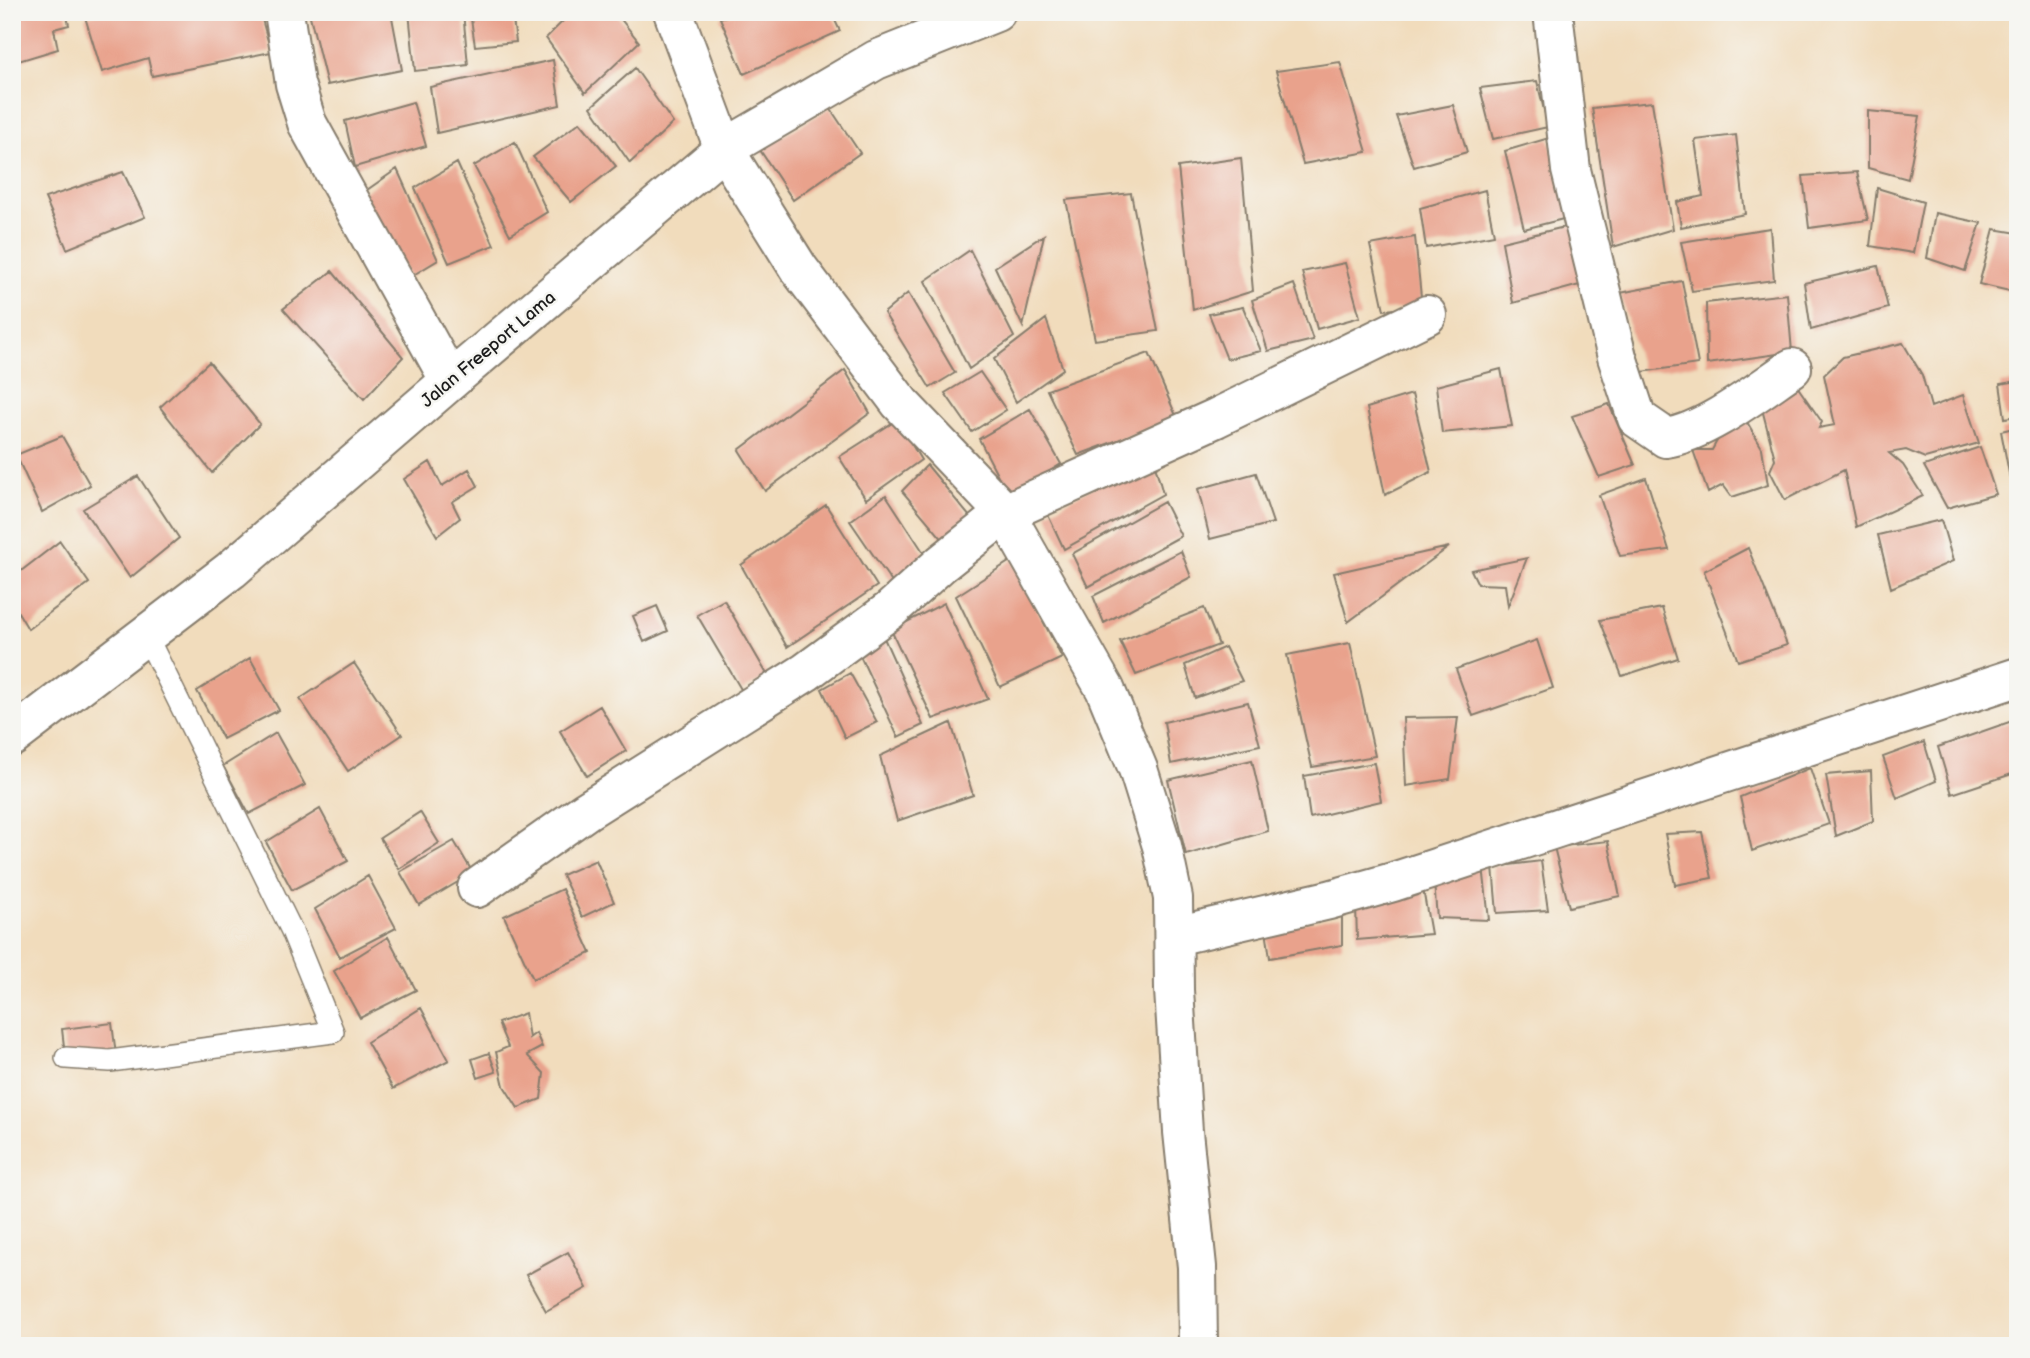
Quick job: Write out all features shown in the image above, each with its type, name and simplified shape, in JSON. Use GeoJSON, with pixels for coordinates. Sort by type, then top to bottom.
{"type":"FeatureCollection","features":[{"type":"Feature","properties":{"kind":"street"},"geometry":{"type":"LineString","coordinates":[[284,12],[295,84],[307,123],[450,381]]}},
{"type":"Feature","properties":{"kind":"street"},"geometry":{"type":"LineString","coordinates":[[673,12],[724,149],[799,269],[900,403],[1004,513],[1105,689],[1138,769],[1162,846],[1173,898],[1174,990],[1197,1267],[1198,1346]]}},
{"type":"Feature","properties":{"kind":"street","name":"Jalan Freeport Lama"},"geometry":{"type":"LineString","coordinates":[[12,737],[231,570],[724,149],[876,60],[996,12]]}},
{"type":"Feature","properties":{"kind":"street"},"geometry":{"type":"LineString","coordinates":[[1553,12],[1571,170],[1617,357],[1637,418],[1666,438],[1680,436],[1736,405],[1793,368]]}},
{"type":"Feature","properties":{"kind":"street"},"geometry":{"type":"LineString","coordinates":[[477,888],[586,811],[806,672],[889,611],[1004,513],[1216,418],[1427,315]]}},
{"type":"Feature","properties":{"kind":"street"},"geometry":{"type":"LineString","coordinates":[[1175,936],[1393,882],[2018,677]]}},
{"type":"Feature","properties":{"kind":"lane"},"geometry":{"type":"LineString","coordinates":[[66,1058],[110,1061],[333,1032],[292,931],[146,635]]}},
{"type":"Feature","properties":{"kind":"building"},"geometry":{"type":"Polygon","coordinates":[[[12,12],[66,12],[69,25],[54,29],[58,49],[12,63],[12,12]]]}},
{"type":"Feature","properties":{"kind":"building"},"geometry":{"type":"Polygon","coordinates":[[[104,12],[260,12],[271,52],[152,76],[148,58],[102,72],[85,17],[104,12]]]}},
{"type":"Feature","properties":{"kind":"building"},"geometry":{"type":"Polygon","coordinates":[[[309,12],[391,12],[402,70],[327,85],[309,12]]]}},
{"type":"Feature","properties":{"kind":"building"},"geometry":{"type":"Polygon","coordinates":[[[409,12],[463,12],[468,65],[415,71],[409,12]]]}},
{"type":"Feature","properties":{"kind":"building"},"geometry":{"type":"Polygon","coordinates":[[[470,12],[512,12],[516,42],[475,46],[470,12]]]}},
{"type":"Feature","properties":{"kind":"building"},"geometry":{"type":"Polygon","coordinates":[[[572,12],[615,12],[639,42],[585,93],[546,38],[572,12]]]}},
{"type":"Feature","properties":{"kind":"building"},"geometry":{"type":"Polygon","coordinates":[[[739,12],[831,12],[840,31],[744,74],[720,18],[739,12]]]}},
{"type":"Feature","properties":{"kind":"building"},"geometry":{"type":"Polygon","coordinates":[[[553,60],[560,105],[437,133],[430,87],[553,60]]]}},
{"type":"Feature","properties":{"kind":"building"},"geometry":{"type":"Polygon","coordinates":[[[1340,62],[1367,152],[1303,164],[1276,71],[1340,62]]]}},
{"type":"Feature","properties":{"kind":"building"},"geometry":{"type":"Polygon","coordinates":[[[635,68],[673,123],[630,163],[591,107],[635,68]]]}},
{"type":"Feature","properties":{"kind":"building"},"geometry":{"type":"Polygon","coordinates":[[[1537,81],[1548,127],[1493,139],[1480,88],[1537,81]]]}},
{"type":"Feature","properties":{"kind":"building"},"geometry":{"type":"Polygon","coordinates":[[[413,102],[426,146],[355,167],[345,121],[413,102]]]}},
{"type":"Feature","properties":{"kind":"building"},"geometry":{"type":"Polygon","coordinates":[[[1652,102],[1673,229],[1613,247],[1592,108],[1652,102]]]}},
{"type":"Feature","properties":{"kind":"building"},"geometry":{"type":"Polygon","coordinates":[[[1453,105],[1467,152],[1414,167],[1396,116],[1453,105]]]}},
{"type":"Feature","properties":{"kind":"building"},"geometry":{"type":"Polygon","coordinates":[[[830,108],[860,153],[793,200],[760,150],[830,108]]]}},
{"type":"Feature","properties":{"kind":"building"},"geometry":{"type":"Polygon","coordinates":[[[1868,111],[1920,116],[1908,179],[1868,168],[1868,111]]]}},
{"type":"Feature","properties":{"kind":"building"},"geometry":{"type":"Polygon","coordinates":[[[580,122],[616,166],[571,202],[533,157],[580,122]]]}},
{"type":"Feature","properties":{"kind":"building"},"geometry":{"type":"Polygon","coordinates":[[[1736,135],[1745,214],[1681,227],[1677,202],[1703,196],[1695,140],[1736,135]]]}},
{"type":"Feature","properties":{"kind":"building"},"geometry":{"type":"Polygon","coordinates":[[[1549,138],[1571,217],[1524,229],[1505,151],[1549,138]]]}},
{"type":"Feature","properties":{"kind":"building"},"geometry":{"type":"Polygon","coordinates":[[[515,142],[547,212],[510,235],[474,166],[515,142]]]}},
{"type":"Feature","properties":{"kind":"building"},"geometry":{"type":"Polygon","coordinates":[[[12,146],[18,146],[18,224],[12,225],[12,146]]]}},
{"type":"Feature","properties":{"kind":"building"},"geometry":{"type":"Polygon","coordinates":[[[1241,158],[1253,291],[1193,310],[1178,167],[1241,158]]]}},
{"type":"Feature","properties":{"kind":"building"},"geometry":{"type":"Polygon","coordinates":[[[457,163],[494,245],[449,263],[415,188],[457,163]]]}},
{"type":"Feature","properties":{"kind":"building"},"geometry":{"type":"Polygon","coordinates":[[[397,169],[438,260],[410,277],[357,197],[397,169]]]}},
{"type":"Feature","properties":{"kind":"building"},"geometry":{"type":"Polygon","coordinates":[[[123,172],[145,217],[67,249],[45,198],[123,172]]]}},
{"type":"Feature","properties":{"kind":"building"},"geometry":{"type":"Polygon","coordinates":[[[1857,172],[1868,220],[1809,228],[1803,176],[1857,172]]]}},
{"type":"Feature","properties":{"kind":"building"},"geometry":{"type":"Polygon","coordinates":[[[1877,188],[1923,202],[1913,253],[1870,246],[1877,188]]]}},
{"type":"Feature","properties":{"kind":"building"},"geometry":{"type":"Polygon","coordinates":[[[1485,190],[1494,235],[1426,248],[1420,208],[1485,190]]]}},
{"type":"Feature","properties":{"kind":"building"},"geometry":{"type":"Polygon","coordinates":[[[1131,193],[1158,331],[1095,340],[1066,200],[1131,193]]]}},
{"type":"Feature","properties":{"kind":"building"},"geometry":{"type":"Polygon","coordinates":[[[1935,213],[1981,223],[1965,271],[1927,258],[1935,213]]]}},
{"type":"Feature","properties":{"kind":"building"},"geometry":{"type":"Polygon","coordinates":[[[1573,225],[1587,283],[1513,303],[1502,242],[1573,225]]]}},
{"type":"Feature","properties":{"kind":"building"},"geometry":{"type":"Polygon","coordinates":[[[1770,228],[1774,280],[1692,291],[1681,242],[1770,228]]]}},
{"type":"Feature","properties":{"kind":"building"},"geometry":{"type":"Polygon","coordinates":[[[1994,229],[2018,233],[2018,293],[1979,284],[1994,229]]]}},
{"type":"Feature","properties":{"kind":"building"},"geometry":{"type":"Polygon","coordinates":[[[1044,235],[1023,327],[995,267],[1044,235]]]}},
{"type":"Feature","properties":{"kind":"building"},"geometry":{"type":"Polygon","coordinates":[[[1415,237],[1422,307],[1384,310],[1370,245],[1415,237]]]}},
{"type":"Feature","properties":{"kind":"building"},"geometry":{"type":"Polygon","coordinates":[[[20,241],[21,293],[12,294],[12,242],[20,241]]]}},
{"type":"Feature","properties":{"kind":"building"},"geometry":{"type":"Polygon","coordinates":[[[970,250],[1014,337],[969,369],[925,281],[970,250]]]}},
{"type":"Feature","properties":{"kind":"building"},"geometry":{"type":"Polygon","coordinates":[[[1345,263],[1360,317],[1317,329],[1302,272],[1345,263]]]}},
{"type":"Feature","properties":{"kind":"building"},"geometry":{"type":"Polygon","coordinates":[[[1878,266],[1888,308],[1811,330],[1804,283],[1878,266]]]}},
{"type":"Feature","properties":{"kind":"building"},"geometry":{"type":"Polygon","coordinates":[[[332,271],[403,357],[364,399],[283,309],[332,271]]]}},
{"type":"Feature","properties":{"kind":"building"},"geometry":{"type":"Polygon","coordinates":[[[1682,281],[1698,364],[1642,372],[1620,293],[1682,281]]]}},
{"type":"Feature","properties":{"kind":"building"},"geometry":{"type":"Polygon","coordinates":[[[1294,284],[1313,340],[1268,351],[1252,300],[1294,284]]]}},
{"type":"Feature","properties":{"kind":"building"},"geometry":{"type":"Polygon","coordinates":[[[908,293],[955,373],[930,388],[884,313],[908,293]]]}},
{"type":"Feature","properties":{"kind":"building"},"geometry":{"type":"Polygon","coordinates":[[[1787,294],[1792,352],[1707,364],[1706,303],[1787,294]]]}},
{"type":"Feature","properties":{"kind":"building"},"geometry":{"type":"Polygon","coordinates":[[[1243,307],[1261,351],[1227,359],[1209,314],[1243,307]]]}},
{"type":"Feature","properties":{"kind":"building"},"geometry":{"type":"Polygon","coordinates":[[[1046,319],[1063,369],[1016,402],[994,359],[1046,319]]]}},
{"type":"Feature","properties":{"kind":"building"},"geometry":{"type":"Polygon","coordinates":[[[1903,343],[1922,375],[1931,407],[1963,395],[1979,443],[1925,458],[1906,450],[1889,453],[1903,465],[1923,496],[1856,527],[1844,470],[1785,500],[1770,471],[1775,459],[1761,405],[1797,386],[1822,422],[1819,428],[1835,425],[1824,375],[1843,357],[1903,343]]]}},
{"type":"Feature","properties":{"kind":"building"},"geometry":{"type":"Polygon","coordinates":[[[1149,353],[1177,418],[1078,455],[1047,390],[1149,353]]]}},
{"type":"Feature","properties":{"kind":"building"},"geometry":{"type":"Polygon","coordinates":[[[209,362],[260,424],[212,473],[160,407],[209,362]]]}},
{"type":"Feature","properties":{"kind":"building"},"geometry":{"type":"Polygon","coordinates":[[[1501,369],[1512,426],[1442,433],[1436,386],[1501,369]]]}},
{"type":"Feature","properties":{"kind":"building"},"geometry":{"type":"Polygon","coordinates":[[[845,370],[870,413],[765,491],[739,450],[845,370]]]}},
{"type":"Feature","properties":{"kind":"building"},"geometry":{"type":"Polygon","coordinates":[[[980,372],[1006,410],[972,432],[945,393],[980,372]]]}},
{"type":"Feature","properties":{"kind":"building"},"geometry":{"type":"Polygon","coordinates":[[[2018,381],[2018,416],[2005,418],[2000,384],[2018,381]]]}},
{"type":"Feature","properties":{"kind":"building"},"geometry":{"type":"Polygon","coordinates":[[[1412,394],[1431,472],[1385,495],[1367,408],[1412,394]]]}},
{"type":"Feature","properties":{"kind":"building"},"geometry":{"type":"Polygon","coordinates":[[[1609,404],[1635,465],[1599,477],[1572,416],[1609,404]]]}},
{"type":"Feature","properties":{"kind":"building"},"geometry":{"type":"Polygon","coordinates":[[[1030,409],[1061,464],[1009,497],[979,439],[1030,409]]]}},
{"type":"Feature","properties":{"kind":"building"},"geometry":{"type":"Polygon","coordinates":[[[897,420],[921,460],[866,499],[839,457],[897,420]]]}},
{"type":"Feature","properties":{"kind":"building"},"geometry":{"type":"Polygon","coordinates":[[[1747,422],[1762,448],[1768,485],[1732,497],[1723,485],[1708,493],[1693,450],[1712,450],[1718,439],[1747,422]]]}},
{"type":"Feature","properties":{"kind":"building"},"geometry":{"type":"Polygon","coordinates":[[[2018,427],[2018,487],[2012,489],[2001,431],[2018,427]]]}},
{"type":"Feature","properties":{"kind":"building"},"geometry":{"type":"Polygon","coordinates":[[[62,436],[90,485],[42,512],[16,455],[62,436]]]}},
{"type":"Feature","properties":{"kind":"building"},"geometry":{"type":"Polygon","coordinates":[[[1980,447],[1996,494],[1947,508],[1924,466],[1980,447]]]}},
{"type":"Feature","properties":{"kind":"building"},"geometry":{"type":"Polygon","coordinates":[[[1152,454],[1163,494],[1064,549],[1047,513],[1152,454]]]}},
{"type":"Feature","properties":{"kind":"building"},"geometry":{"type":"Polygon","coordinates":[[[430,462],[442,486],[469,469],[478,486],[452,502],[460,518],[437,536],[404,479],[430,462]]]}},
{"type":"Feature","properties":{"kind":"building"},"geometry":{"type":"Polygon","coordinates":[[[927,465],[975,523],[944,541],[902,491],[927,465]]]}},
{"type":"Feature","properties":{"kind":"building"},"geometry":{"type":"Polygon","coordinates":[[[1256,473],[1273,523],[1210,539],[1198,489],[1256,473]]]}},
{"type":"Feature","properties":{"kind":"building"},"geometry":{"type":"Polygon","coordinates":[[[138,476],[179,538],[130,578],[83,509],[138,476]]]}},
{"type":"Feature","properties":{"kind":"building"},"geometry":{"type":"Polygon","coordinates":[[[1646,478],[1669,550],[1620,556],[1599,495],[1646,478]]]}},
{"type":"Feature","properties":{"kind":"building"},"geometry":{"type":"Polygon","coordinates":[[[886,495],[924,553],[893,584],[850,521],[886,495]]]}},
{"type":"Feature","properties":{"kind":"building"},"geometry":{"type":"Polygon","coordinates":[[[1164,502],[1181,536],[1088,587],[1072,554],[1164,502]]]}},
{"type":"Feature","properties":{"kind":"building"},"geometry":{"type":"Polygon","coordinates":[[[826,505],[877,586],[787,647],[741,565],[826,505]]]}},
{"type":"Feature","properties":{"kind":"building"},"geometry":{"type":"Polygon","coordinates":[[[1941,520],[1953,561],[1891,588],[1878,535],[1941,520]]]}},
{"type":"Feature","properties":{"kind":"building"},"geometry":{"type":"Polygon","coordinates":[[[60,541],[89,583],[28,629],[12,602],[12,578],[60,541]]]}},
{"type":"Feature","properties":{"kind":"building"},"geometry":{"type":"Polygon","coordinates":[[[1449,547],[1348,622],[1334,573],[1449,547]]]}},
{"type":"Feature","properties":{"kind":"building"},"geometry":{"type":"Polygon","coordinates":[[[1748,548],[1787,645],[1738,661],[1704,571],[1748,548]]]}},
{"type":"Feature","properties":{"kind":"building"},"geometry":{"type":"Polygon","coordinates":[[[1181,551],[1191,577],[1104,623],[1093,596],[1181,551]]]}},
{"type":"Feature","properties":{"kind":"building"},"geometry":{"type":"Polygon","coordinates":[[[1527,558],[1508,606],[1505,585],[1478,584],[1471,570],[1527,558]]]}},
{"type":"Feature","properties":{"kind":"building"},"geometry":{"type":"Polygon","coordinates":[[[1012,560],[1062,658],[1000,687],[956,596],[1012,560]]]}},
{"type":"Feature","properties":{"kind":"building"},"geometry":{"type":"Polygon","coordinates":[[[724,600],[768,676],[742,691],[697,615],[724,600]]]}},
{"type":"Feature","properties":{"kind":"building"},"geometry":{"type":"Polygon","coordinates":[[[944,603],[988,699],[933,719],[891,630],[944,603]]]}},
{"type":"Feature","properties":{"kind":"building"},"geometry":{"type":"Polygon","coordinates":[[[657,606],[668,631],[644,642],[633,616],[657,606]]]}},
{"type":"Feature","properties":{"kind":"building"},"geometry":{"type":"Polygon","coordinates":[[[1204,608],[1219,645],[1136,675],[1120,641],[1204,608]]]}},
{"type":"Feature","properties":{"kind":"building"},"geometry":{"type":"Polygon","coordinates":[[[1662,608],[1678,658],[1622,676],[1600,620],[1662,608]]]}},
{"type":"Feature","properties":{"kind":"building"},"geometry":{"type":"Polygon","coordinates":[[[884,638],[923,725],[898,737],[856,647],[884,638]]]}},
{"type":"Feature","properties":{"kind":"building"},"geometry":{"type":"Polygon","coordinates":[[[1537,640],[1553,688],[1473,716],[1456,669],[1537,640]]]}},
{"type":"Feature","properties":{"kind":"building"},"geometry":{"type":"Polygon","coordinates":[[[1350,643],[1375,756],[1312,767],[1287,655],[1350,643]]]}},
{"type":"Feature","properties":{"kind":"building"},"geometry":{"type":"Polygon","coordinates":[[[1225,647],[1242,681],[1195,698],[1185,665],[1225,647]]]}},
{"type":"Feature","properties":{"kind":"building"},"geometry":{"type":"Polygon","coordinates":[[[250,658],[279,710],[223,739],[197,691],[250,658]]]}},
{"type":"Feature","properties":{"kind":"building"},"geometry":{"type":"Polygon","coordinates":[[[354,663],[402,735],[348,771],[300,699],[354,663]]]}},
{"type":"Feature","properties":{"kind":"building"},"geometry":{"type":"Polygon","coordinates":[[[850,673],[877,722],[845,738],[822,689],[850,673]]]}},
{"type":"Feature","properties":{"kind":"building"},"geometry":{"type":"Polygon","coordinates":[[[1248,702],[1260,745],[1171,764],[1164,722],[1248,702]]]}},
{"type":"Feature","properties":{"kind":"building"},"geometry":{"type":"Polygon","coordinates":[[[600,706],[626,751],[587,776],[560,731],[600,706]]]}},
{"type":"Feature","properties":{"kind":"building"},"geometry":{"type":"Polygon","coordinates":[[[1458,717],[1450,779],[1406,786],[1403,718],[1458,717]]]}},
{"type":"Feature","properties":{"kind":"building"},"geometry":{"type":"Polygon","coordinates":[[[2012,721],[2018,742],[2018,772],[1952,794],[1938,747],[2012,721]]]}},
{"type":"Feature","properties":{"kind":"building"},"geometry":{"type":"Polygon","coordinates":[[[951,723],[973,795],[897,821],[880,756],[951,723]]]}},
{"type":"Feature","properties":{"kind":"building"},"geometry":{"type":"Polygon","coordinates":[[[276,733],[305,785],[249,814],[223,766],[276,733]]]}},
{"type":"Feature","properties":{"kind":"building"},"geometry":{"type":"Polygon","coordinates":[[[1924,742],[1936,781],[1897,798],[1883,757],[1924,742]]]}},
{"type":"Feature","properties":{"kind":"building"},"geometry":{"type":"Polygon","coordinates":[[[1252,760],[1268,831],[1186,855],[1168,780],[1252,760]]]}},
{"type":"Feature","properties":{"kind":"building"},"geometry":{"type":"Polygon","coordinates":[[[1374,763],[1381,801],[1310,818],[1304,776],[1374,763]]]}},
{"type":"Feature","properties":{"kind":"building"},"geometry":{"type":"Polygon","coordinates":[[[1810,768],[1829,824],[1752,851],[1740,797],[1810,768]]]}},
{"type":"Feature","properties":{"kind":"building"},"geometry":{"type":"Polygon","coordinates":[[[1871,771],[1873,821],[1836,836],[1826,775],[1871,771]]]}},
{"type":"Feature","properties":{"kind":"building"},"geometry":{"type":"Polygon","coordinates":[[[320,809],[348,861],[292,890],[266,842],[320,809]]]}},
{"type":"Feature","properties":{"kind":"building"},"geometry":{"type":"Polygon","coordinates":[[[420,812],[439,843],[399,869],[380,838],[420,812]]]}},
{"type":"Feature","properties":{"kind":"building"},"geometry":{"type":"Polygon","coordinates":[[[1702,832],[1712,878],[1675,885],[1665,834],[1702,832]]]}},
{"type":"Feature","properties":{"kind":"building"},"geometry":{"type":"Polygon","coordinates":[[[454,841],[473,873],[419,905],[400,872],[454,841]]]}},
{"type":"Feature","properties":{"kind":"building"},"geometry":{"type":"Polygon","coordinates":[[[1608,841],[1620,896],[1569,907],[1554,847],[1608,841]]]}},
{"type":"Feature","properties":{"kind":"building"},"geometry":{"type":"Polygon","coordinates":[[[596,860],[614,902],[582,917],[562,875],[596,860]]]}},
{"type":"Feature","properties":{"kind":"building"},"geometry":{"type":"Polygon","coordinates":[[[1541,861],[1548,910],[1497,913],[1493,867],[1541,861]]]}},
{"type":"Feature","properties":{"kind":"building"},"geometry":{"type":"Polygon","coordinates":[[[1483,866],[1489,920],[1437,918],[1434,882],[1483,866]]]}},
{"type":"Feature","properties":{"kind":"building"},"geometry":{"type":"Polygon","coordinates":[[[368,876],[396,928],[340,957],[315,909],[368,876]]]}},
{"type":"Feature","properties":{"kind":"building"},"geometry":{"type":"Polygon","coordinates":[[[562,889],[591,953],[533,979],[504,916],[562,889]]]}},
{"type":"Feature","properties":{"kind":"building"},"geometry":{"type":"Polygon","coordinates":[[[1423,889],[1431,934],[1357,940],[1356,905],[1423,889]]]}},
{"type":"Feature","properties":{"kind":"building"},"geometry":{"type":"Polygon","coordinates":[[[1342,916],[1342,945],[1270,958],[1266,930],[1342,916]]]}},
{"type":"Feature","properties":{"kind":"building"},"geometry":{"type":"Polygon","coordinates":[[[388,937],[416,990],[360,1018],[334,971],[388,937]]]}},
{"type":"Feature","properties":{"kind":"building"},"geometry":{"type":"Polygon","coordinates":[[[421,1008],[449,1060],[393,1089],[367,1042],[421,1008]]]}},
{"type":"Feature","properties":{"kind":"building"},"geometry":{"type":"Polygon","coordinates":[[[525,1013],[529,1038],[536,1033],[542,1047],[527,1055],[544,1073],[541,1099],[518,1108],[504,1086],[496,1052],[508,1047],[498,1023],[525,1013]]]}},
{"type":"Feature","properties":{"kind":"building"},"geometry":{"type":"Polygon","coordinates":[[[112,1023],[116,1055],[65,1055],[62,1029],[112,1023]]]}},
{"type":"Feature","properties":{"kind":"building"},"geometry":{"type":"Polygon","coordinates":[[[489,1053],[496,1072],[478,1078],[472,1059],[489,1053]]]}},
{"type":"Feature","properties":{"kind":"building"},"geometry":{"type":"Polygon","coordinates":[[[568,1252],[587,1288],[546,1311],[526,1275],[568,1252]]]}}]}
